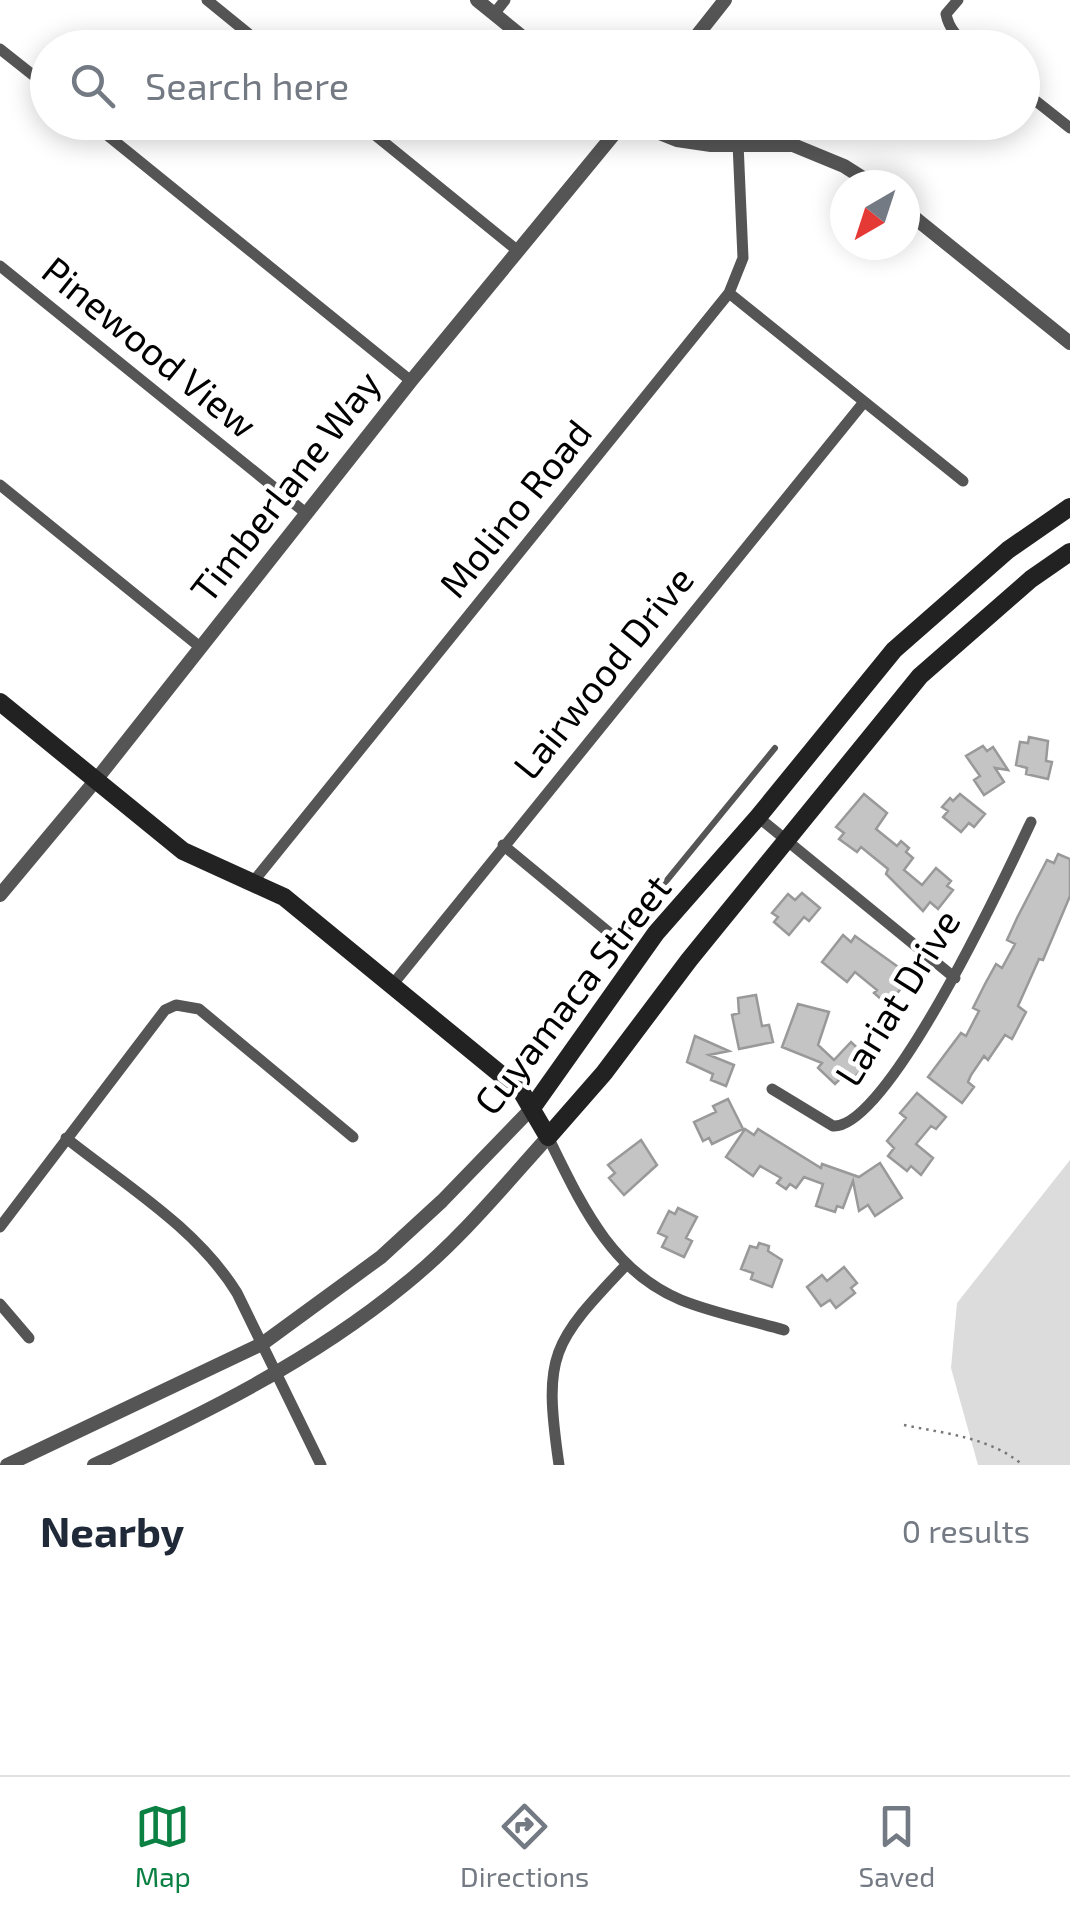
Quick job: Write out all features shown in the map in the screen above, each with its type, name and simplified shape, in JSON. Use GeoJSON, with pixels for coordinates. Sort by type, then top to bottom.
{"type":"FeatureCollection","features":[{"type":"Feature","properties":{"kind":"main road","name":"Cuyamaca Street"},"geometry":{"type":"LineString","coordinates":[[532,1108],[656,934],[758,817],[894,650],[1008,550],[1070,508]]}},
{"type":"Feature","properties":{"kind":"main road","name":"Cuyamaca Street"},"geometry":{"type":"LineString","coordinates":[[548,1137],[604,1073],[689,960],[920,676],[1031,578],[1070,552]]}},
{"type":"Feature","properties":{"kind":"main road"},"geometry":{"type":"LineString","coordinates":[[0,702],[183,850],[284,897],[521,1090],[548,1137]]}},
{"type":"Feature","properties":{"kind":"street"},"geometry":{"type":"LineString","coordinates":[[207,0],[244,30]]}},
{"type":"Feature","properties":{"kind":"street"},"geometry":{"type":"LineString","coordinates":[[477,0],[514,30]]}},
{"type":"Feature","properties":{"kind":"street"},"geometry":{"type":"LineString","coordinates":[[494,14],[506,0]]}},
{"type":"Feature","properties":{"kind":"street"},"geometry":{"type":"LineString","coordinates":[[701,30],[725,0]]}},
{"type":"Feature","properties":{"kind":"street"},"geometry":{"type":"LineString","coordinates":[[952,30],[946,14],[958,0]]}},
{"type":"Feature","properties":{"kind":"street"},"geometry":{"type":"LineString","coordinates":[[0,48],[30,72]]}},
{"type":"Feature","properties":{"kind":"street"},"geometry":{"type":"LineString","coordinates":[[1040,104],[1070,128]]}},
{"type":"Feature","properties":{"kind":"street"},"geometry":{"type":"LineString","coordinates":[[113,140],[411,381]]}},
{"type":"Feature","properties":{"kind":"street"},"geometry":{"type":"LineString","coordinates":[[381,140],[518,251]]}},
{"type":"Feature","properties":{"kind":"street","name":"Timberlane Way"},"geometry":{"type":"LineString","coordinates":[[0,895],[609,140]]}},
{"type":"Feature","properties":{"kind":"street"},"geometry":{"type":"LineString","coordinates":[[677,140],[793,145],[850,170]]}},
{"type":"Feature","properties":{"kind":"street","name":"Molino Road"},"geometry":{"type":"LineString","coordinates":[[253,882],[729,293],[744,258],[738,142]]}},
{"type":"Feature","properties":{"kind":"street"},"geometry":{"type":"LineString","coordinates":[[920,222],[1070,343]]}},
{"type":"Feature","properties":{"kind":"street","name":"Pinewood View"},"geometry":{"type":"LineString","coordinates":[[0,266],[307,514]]}},
{"type":"Feature","properties":{"kind":"street"},"geometry":{"type":"LineString","coordinates":[[729,293],[963,482]]}},
{"type":"Feature","properties":{"kind":"street","name":"Lairwood Drive"},"geometry":{"type":"LineString","coordinates":[[393,984],[864,402]]}},
{"type":"Feature","properties":{"kind":"street"},"geometry":{"type":"LineString","coordinates":[[0,485],[200,647]]}},
{"type":"Feature","properties":{"kind":"street"},"geometry":{"type":"LineString","coordinates":[[758,817],[955,978]]}},
{"type":"Feature","properties":{"kind":"street","name":"Lariat Drive"},"geometry":{"type":"LineString","coordinates":[[772,1089],[833,1126],[851,1123],[870,1105],[955,978],[1031,822]]}},
{"type":"Feature","properties":{"kind":"street"},"geometry":{"type":"LineString","coordinates":[[503,845],[612,935]]}},
{"type":"Feature","properties":{"kind":"street"},"geometry":{"type":"LineString","coordinates":[[0,1226],[165,1010],[176,1005],[199,1008],[353,1137]]}},
{"type":"Feature","properties":{"kind":"street","name":"Cuyamaca Street"},"geometry":{"type":"LineString","coordinates":[[7,1465],[262,1344],[382,1257],[454,1190],[532,1108]]}},
{"type":"Feature","properties":{"kind":"street"},"geometry":{"type":"LineString","coordinates":[[548,1137],[594,1226],[626,1264],[682,1300],[784,1330]]}},
{"type":"Feature","properties":{"kind":"street","name":"Cuyamaca Street"},"geometry":{"type":"LineString","coordinates":[[94,1465],[217,1408],[277,1374],[405,1285],[468,1226],[548,1137]]}},
{"type":"Feature","properties":{"kind":"street"},"geometry":{"type":"LineString","coordinates":[[66,1138],[208,1251],[237,1293],[320,1465]]}},
{"type":"Feature","properties":{"kind":"street"},"geometry":{"type":"LineString","coordinates":[[560,1465],[550,1399],[558,1352],[580,1313],[626,1264]]}},
{"type":"Feature","properties":{"kind":"street"},"geometry":{"type":"LineString","coordinates":[[0,1304],[29,1338]]}},
{"type":"Feature","properties":{"kind":"lane"},"geometry":{"type":"LineString","coordinates":[[612,935],[622,934],[775,748]]}},
{"type":"Feature","properties":{"kind":"path"},"geometry":{"type":"LineString","coordinates":[[904,1425],[982,1441],[1003,1449],[1023,1465]]}},
{"type":"Feature","properties":{"kind":"shaded area"},"geometry":{"type":"Polygon","coordinates":[[[1070,1160],[1070,1465],[978,1465],[951,1368],[957,1303],[1070,1160]]]}},
{"type":"Feature","properties":{"kind":"building"},"geometry":{"type":"Polygon","coordinates":[[[1029,737],[1048,741],[1046,761],[1052,762],[1048,779],[1026,774],[1027,768],[1016,765],[1020,742],[1028,743],[1029,737]]]}},
{"type":"Feature","properties":{"kind":"building"},"geometry":{"type":"Polygon","coordinates":[[[983,746],[987,751],[993,747],[1008,770],[995,768],[1004,782],[984,795],[974,780],[980,776],[966,756],[983,746]]]}},
{"type":"Feature","properties":{"kind":"building"},"geometry":{"type":"Polygon","coordinates":[[[864,794],[887,813],[876,829],[897,846],[901,841],[909,848],[906,852],[913,858],[904,870],[922,885],[936,868],[951,881],[947,886],[953,890],[938,909],[930,902],[923,911],[886,874],[888,869],[861,847],[857,852],[839,839],[844,833],[836,827],[864,794]]]}},
{"type":"Feature","properties":{"kind":"building"},"geometry":{"type":"Polygon","coordinates":[[[960,794],[985,814],[974,827],[969,823],[961,832],[943,817],[948,811],[942,807],[960,794]]]}},
{"type":"Feature","properties":{"kind":"building"},"geometry":{"type":"Polygon","coordinates":[[[1058,854],[1070,859],[1070,896],[1018,1006],[1026,1012],[1012,1039],[1005,1035],[988,1060],[984,1056],[968,1082],[974,1087],[962,1103],[928,1077],[961,1033],[966,1036],[979,1011],[973,1008],[985,984],[996,964],[1002,968],[1015,944],[1007,940],[1017,918],[1047,860],[1054,863],[1058,854]]]}},
{"type":"Feature","properties":{"kind":"building"},"geometry":{"type":"Polygon","coordinates":[[[802,893],[820,908],[809,921],[804,917],[789,935],[774,922],[778,917],[772,913],[788,894],[795,900],[802,893]]]}},
{"type":"Feature","properties":{"kind":"building"},"geometry":{"type":"Polygon","coordinates":[[[843,935],[851,942],[855,936],[901,969],[897,974],[906,982],[892,1000],[886,995],[882,1000],[874,993],[877,990],[855,972],[847,982],[822,962],[843,935]]]}},
{"type":"Feature","properties":{"kind":"building"},"geometry":{"type":"Polygon","coordinates":[[[756,995],[762,1026],[769,1025],[773,1042],[739,1049],[732,1015],[739,1013],[738,998],[756,995]]]}},
{"type":"Feature","properties":{"kind":"building"},"geometry":{"type":"Polygon","coordinates":[[[798,1004],[829,1012],[818,1045],[834,1060],[851,1042],[866,1056],[861,1061],[866,1065],[849,1083],[842,1077],[835,1084],[818,1068],[822,1063],[782,1047],[798,1004]]]}},
{"type":"Feature","properties":{"kind":"building"},"geometry":{"type":"Polygon","coordinates":[[[695,1036],[729,1051],[709,1055],[734,1065],[726,1086],[711,1080],[713,1074],[687,1062],[695,1036]]]}},
{"type":"Feature","properties":{"kind":"building"},"geometry":{"type":"Polygon","coordinates":[[[917,1093],[946,1117],[936,1129],[931,1126],[916,1144],[933,1158],[921,1175],[911,1166],[907,1171],[888,1156],[894,1148],[887,1141],[906,1118],[900,1113],[917,1093]]]}},
{"type":"Feature","properties":{"kind":"building"},"geometry":{"type":"Polygon","coordinates":[[[728,1099],[743,1129],[712,1144],[709,1138],[703,1141],[694,1122],[716,1112],[713,1106],[728,1099]]]}},
{"type":"Feature","properties":{"kind":"building"},"geometry":{"type":"Polygon","coordinates":[[[745,1129],[754,1135],[758,1129],[821,1168],[822,1164],[859,1177],[880,1163],[902,1198],[875,1216],[868,1205],[859,1211],[853,1181],[843,1208],[837,1206],[835,1212],[816,1206],[823,1184],[804,1177],[796,1188],[790,1184],[786,1189],[777,1183],[781,1178],[760,1166],[753,1176],[726,1157],[745,1129]]]}},
{"type":"Feature","properties":{"kind":"building"},"geometry":{"type":"Polygon","coordinates":[[[641,1140],[657,1165],[624,1195],[609,1178],[615,1173],[608,1165],[641,1140]]]}},
{"type":"Feature","properties":{"kind":"building"},"geometry":{"type":"Polygon","coordinates":[[[678,1208],[697,1217],[686,1238],[692,1241],[684,1257],[662,1247],[667,1237],[658,1233],[669,1211],[675,1214],[678,1208]]]}},
{"type":"Feature","properties":{"kind":"building"},"geometry":{"type":"Polygon","coordinates":[[[759,1243],[769,1246],[768,1251],[782,1260],[772,1287],[751,1279],[753,1273],[741,1269],[750,1246],[757,1248],[759,1243]]]}},
{"type":"Feature","properties":{"kind":"building"},"geometry":{"type":"Polygon","coordinates":[[[844,1267],[857,1283],[851,1288],[855,1293],[836,1308],[830,1300],[821,1306],[807,1287],[822,1275],[827,1281],[844,1267]]]}}]}
